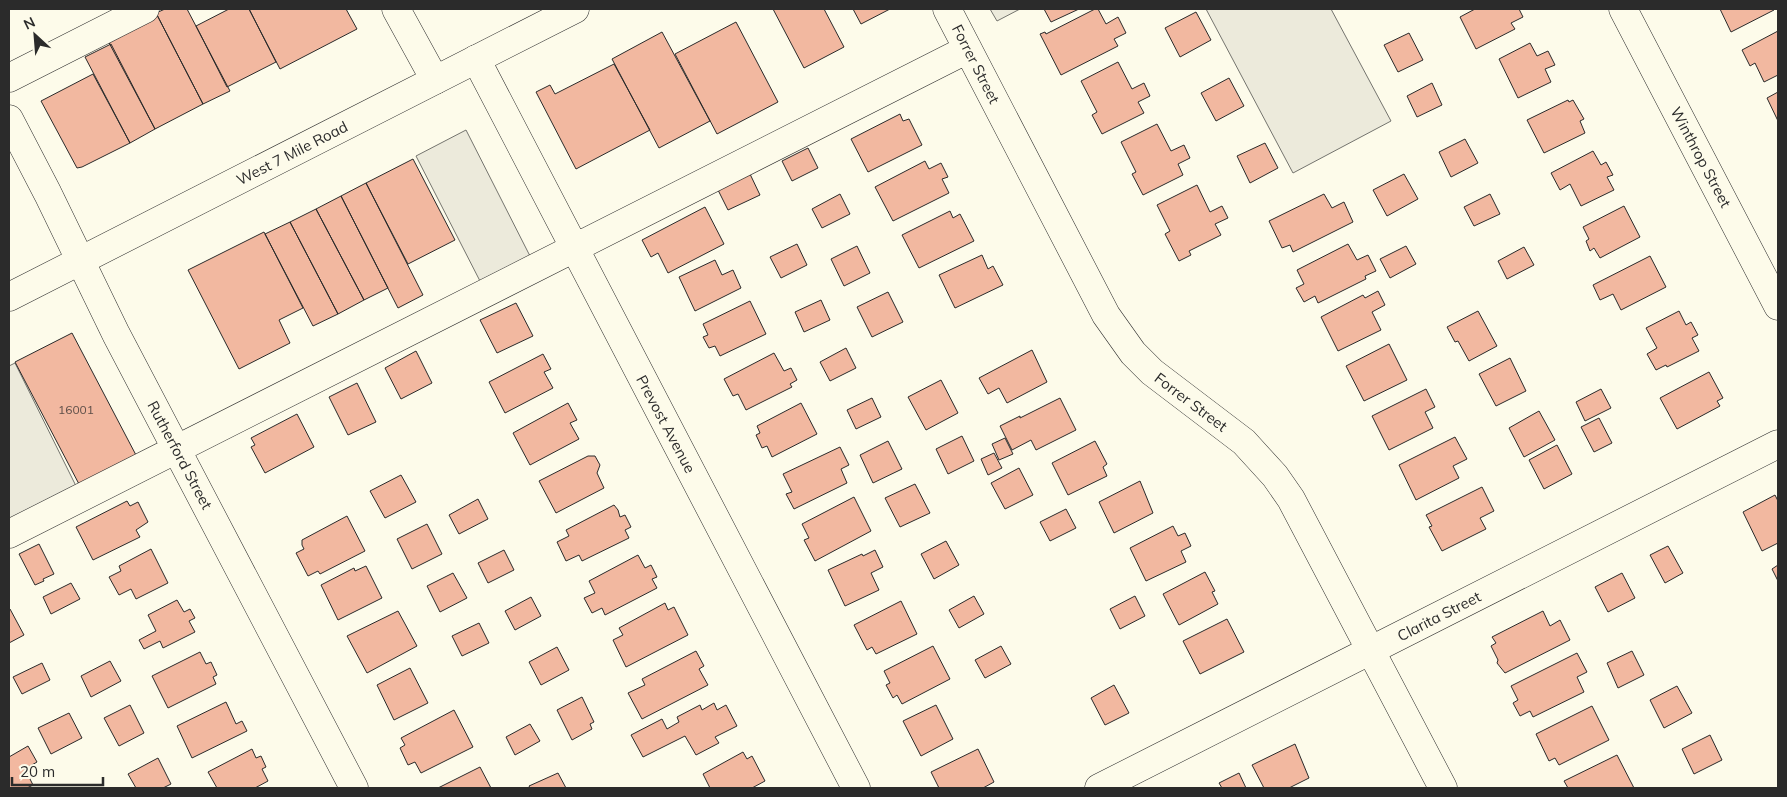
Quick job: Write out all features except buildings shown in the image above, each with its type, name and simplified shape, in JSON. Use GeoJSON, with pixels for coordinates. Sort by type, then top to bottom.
{"type":"FeatureCollection","features":[{"type":"Feature","properties":{"kind":"street"},"geometry":{"type":"LineString","coordinates":[[9,78],[145,9]]}},
{"type":"Feature","properties":{"kind":"street"},"geometry":{"type":"LineString","coordinates":[[396,9],[435,80]]}},
{"type":"Feature","properties":{"kind":"street","name":"West 7 Mile Road"},"geometry":{"type":"LineString","coordinates":[[11,290],[81,261],[575,9]]}},
{"type":"Feature","properties":{"kind":"street","name":"Forrer Street"},"geometry":{"type":"LineString","coordinates":[[947,9],[1106,315],[1133,353],[1152,372],[1244,442],[1276,476],[1291,499],[1443,788]]}},
{"type":"Feature","properties":{"kind":"street","name":"Winthrop Street"},"geometry":{"type":"LineString","coordinates":[[1623,9],[1778,306]]}},
{"type":"Feature","properties":{"kind":"street"},"geometry":{"type":"LineString","coordinates":[[9,534],[968,49]]}},
{"type":"Feature","properties":{"kind":"street","name":"Prevost Avenue"},"geometry":{"type":"LineString","coordinates":[[476,60],[856,788]]}},
{"type":"Feature","properties":{"kind":"street","name":"Rutherford Street"},"geometry":{"type":"LineString","coordinates":[[9,119],[17,154],[81,261],[116,334],[354,788]]}},
{"type":"Feature","properties":{"kind":"street","name":"Clarita Street"},"geometry":{"type":"LineString","coordinates":[[1099,788],[1778,444]]}},
{"type":"Feature","properties":{"kind":"shaded area"},"geometry":{"type":"Polygon","coordinates":[[[990,9],[1020,9],[997,21],[990,9]]]}},
{"type":"Feature","properties":{"kind":"shaded area"},"geometry":{"type":"Polygon","coordinates":[[[1206,9],[1331,9],[1391,121],[1293,173],[1206,9]]]}},
{"type":"Feature","properties":{"kind":"shaded area"},"geometry":{"type":"Polygon","coordinates":[[[466,130],[531,258],[481,283],[416,156],[466,130]]]}},
{"type":"Feature","properties":{"kind":"shaded area"},"geometry":{"type":"Polygon","coordinates":[[[15,363],[77,488],[9,522],[9,366],[15,363]]]}}]}
